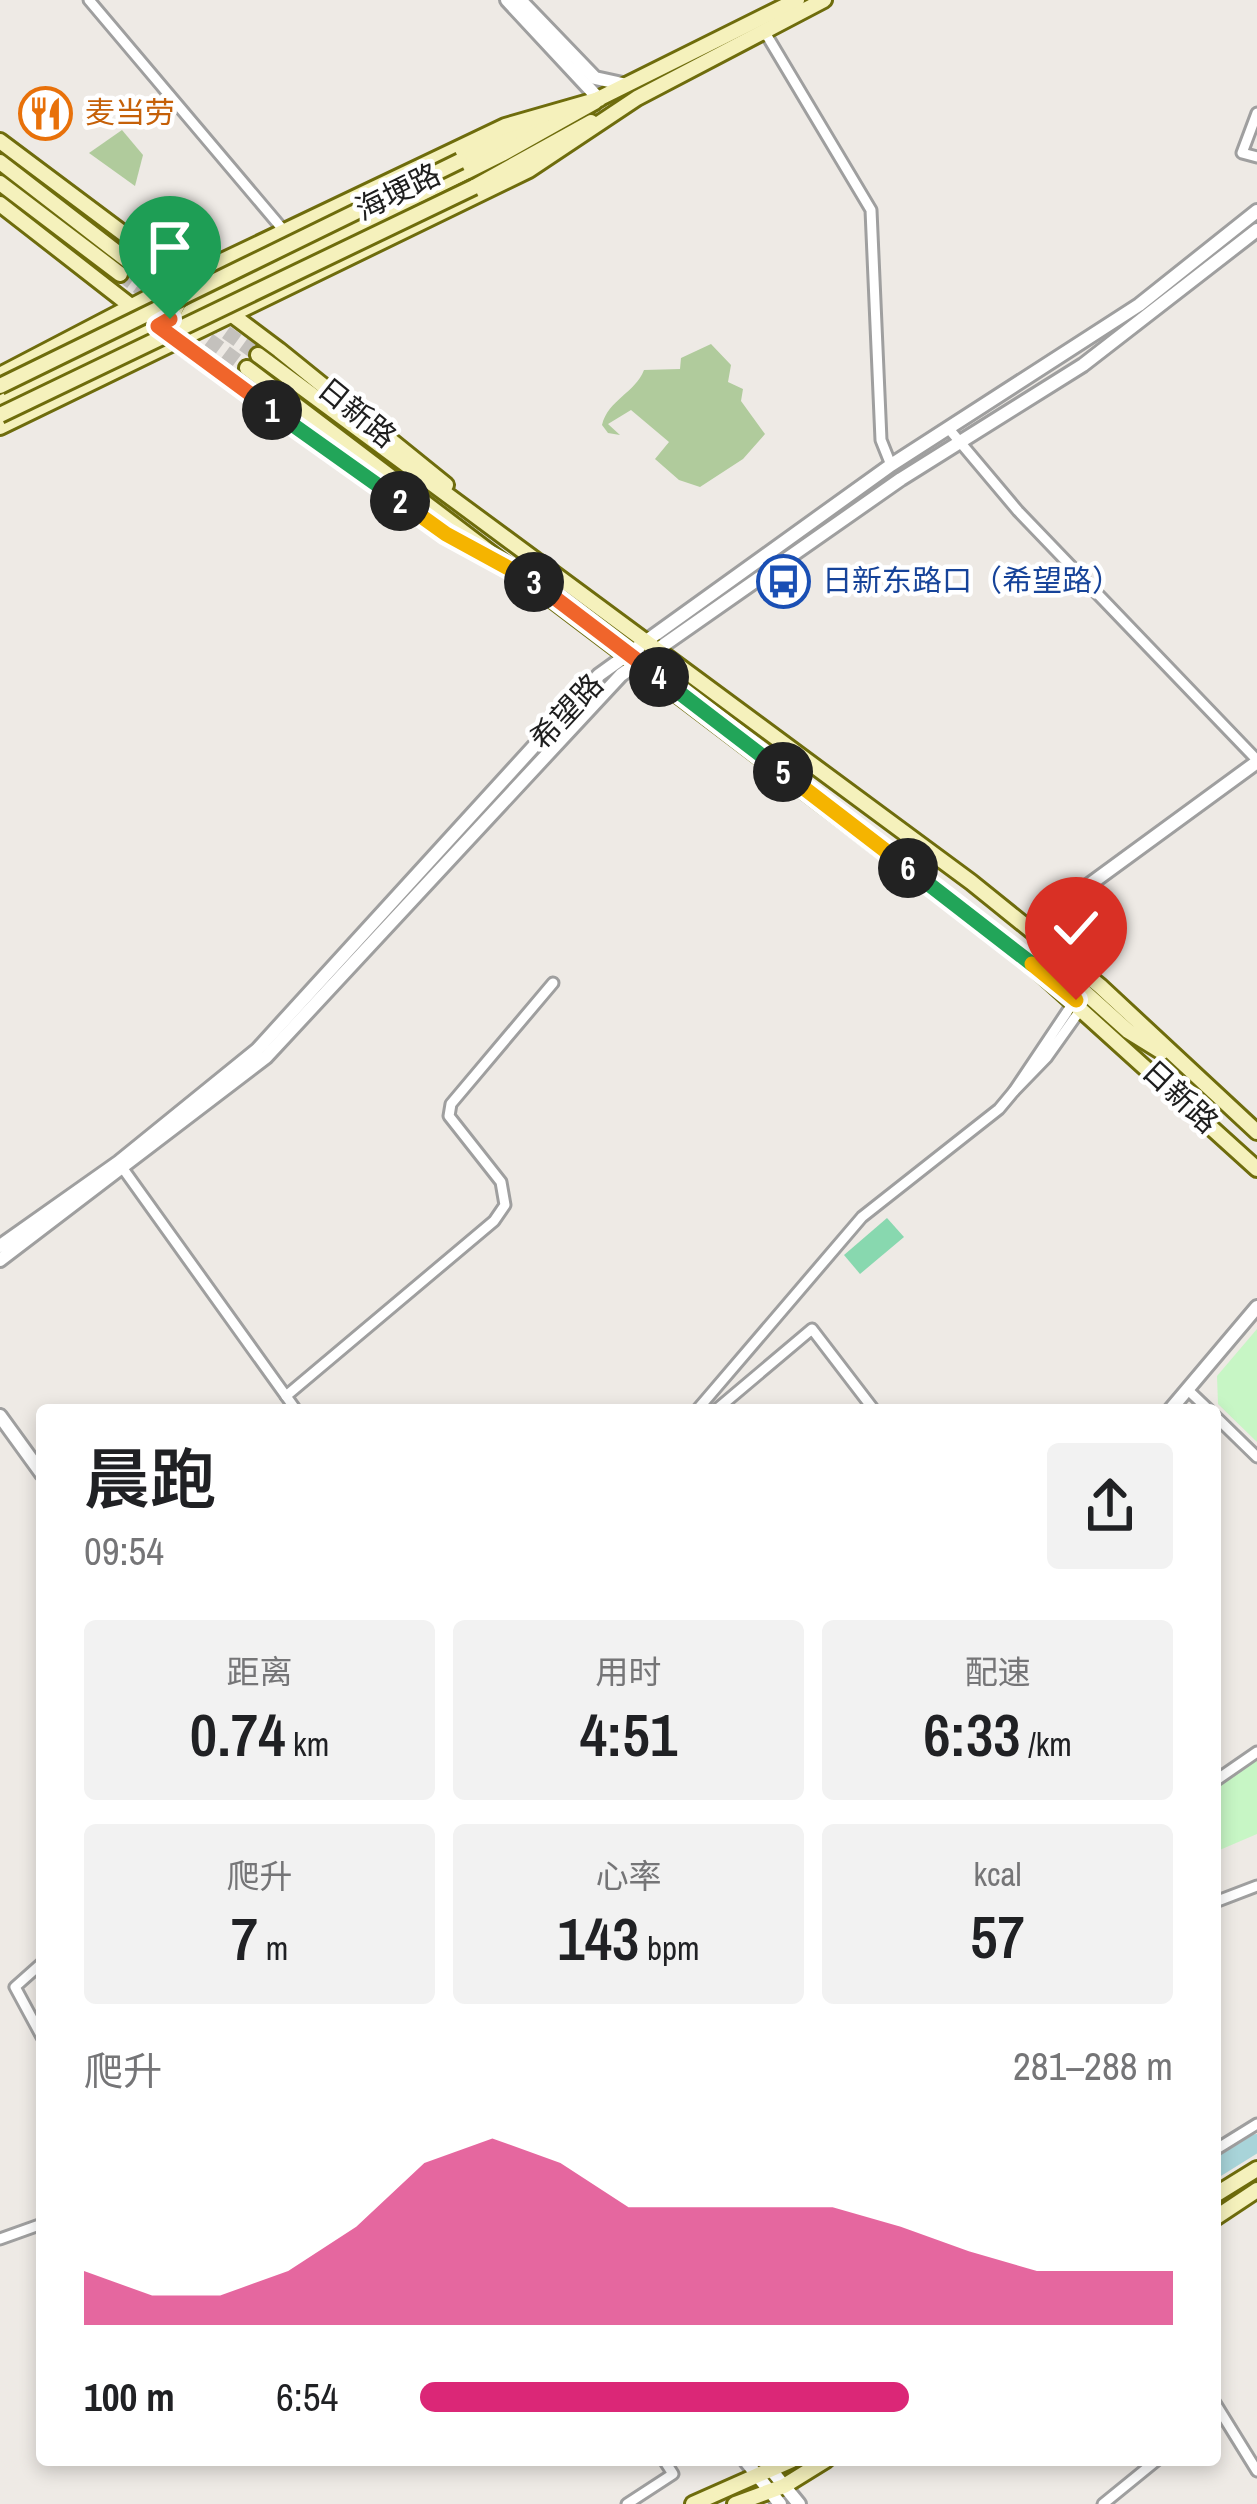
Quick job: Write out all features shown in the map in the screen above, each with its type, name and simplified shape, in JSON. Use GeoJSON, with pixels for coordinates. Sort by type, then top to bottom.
{"type":"FeatureCollection","features":[{"type":"Feature","properties":{"kind":"main road","name":"海埂路"},"geometry":{"type":"LineString","coordinates":[[633,92],[797,0]]}},
{"type":"Feature","properties":{"kind":"main road","name":"海埂路"},"geometry":{"type":"LineString","coordinates":[[0,386],[460,161],[599,99],[633,92],[766,34],[824,0]]}},
{"type":"Feature","properties":{"kind":"main road"},"geometry":{"type":"LineString","coordinates":[[0,427],[529,170],[622,107],[633,92]]}},
{"type":"Feature","properties":{"kind":"main road"},"geometry":{"type":"LineString","coordinates":[[0,375],[182,280],[505,126],[599,99]]}},
{"type":"Feature","properties":{"kind":"main road"},"geometry":{"type":"LineString","coordinates":[[177,342],[185,317],[208,299],[504,154],[599,99]]}},
{"type":"Feature","properties":{"kind":"main road","name":"海埂路"},"geometry":{"type":"LineString","coordinates":[[0,415],[474,187],[622,107]]}},
{"type":"Feature","properties":{"kind":"main road","name":"日新路"},"geometry":{"type":"LineString","coordinates":[[0,141],[429,470],[536,563]]}},
{"type":"Feature","properties":{"kind":"main road"},"geometry":{"type":"LineString","coordinates":[[0,162],[126,269],[0,183]]}},
{"type":"Feature","properties":{"kind":"main road"},"geometry":{"type":"LineString","coordinates":[[0,204],[177,342],[446,534],[540,585]]}},
{"type":"Feature","properties":{"kind":"main road"},"geometry":{"type":"LineString","coordinates":[[0,403],[158,326],[180,307],[182,280]]}},
{"type":"Feature","properties":{"kind":"main road","name":"日新路"},"geometry":{"type":"LineString","coordinates":[[258,355],[1036,933],[1257,1132]]}},
{"type":"Feature","properties":{"kind":"main road","name":"日新路"},"geometry":{"type":"LineString","coordinates":[[247,368],[540,585],[1076,1000],[1257,1169]]}},
{"type":"Feature","properties":{"kind":"main road"},"geometry":{"type":"LineString","coordinates":[[1076,1000],[1065,983],[1070,979],[1128,1030],[1192,1070]]}},
{"type":"Feature","properties":{"kind":"main road"},"geometry":{"type":"LineString","coordinates":[[1221,2191],[1257,2169]]}},
{"type":"Feature","properties":{"kind":"main road"},"geometry":{"type":"LineString","coordinates":[[1221,2214],[1257,2190]]}},
{"type":"Feature","properties":{"kind":"main road"},"geometry":{"type":"LineString","coordinates":[[735,2504],[778,2494],[818,2466]]}},
{"type":"Feature","properties":{"kind":"main road"},"geometry":{"type":"LineString","coordinates":[[693,2504],[765,2470]]}},
{"type":"Feature","properties":{"kind":"street"},"geometry":{"type":"LineString","coordinates":[[89,0],[285,232]]}},
{"type":"Feature","properties":{"kind":"street"},"geometry":{"type":"LineString","coordinates":[[507,0],[599,99]]}},
{"type":"Feature","properties":{"kind":"street"},"geometry":{"type":"LineString","coordinates":[[520,0],[595,77],[633,92]]}},
{"type":"Feature","properties":{"kind":"street"},"geometry":{"type":"LineString","coordinates":[[766,34],[871,210],[881,440],[892,465]]}},
{"type":"Feature","properties":{"kind":"street"},"geometry":{"type":"LineString","coordinates":[[1257,113],[1242,153],[1257,157]]}},
{"type":"Feature","properties":{"kind":"street","name":"希望路"},"geometry":{"type":"LineString","coordinates":[[0,1260],[124,1170],[282,1041],[643,642],[892,465],[1090,340],[1257,212]]}},
{"type":"Feature","properties":{"kind":"street","name":"希望路"},"geometry":{"type":"LineString","coordinates":[[0,1246],[119,1162],[257,1050],[584,691],[633,657],[656,652],[958,442],[1083,365],[1257,230]]}},
{"type":"Feature","properties":{"kind":"street"},"geometry":{"type":"LineString","coordinates":[[949,428],[1257,761],[1067,901],[1036,933]]}},
{"type":"Feature","properties":{"kind":"street"},"geometry":{"type":"LineString","coordinates":[[286,1396],[494,1221],[505,1205],[502,1182],[448,1116],[451,1104],[554,983]]}},
{"type":"Feature","properties":{"kind":"street"},"geometry":{"type":"LineString","coordinates":[[702,1404],[862,1217],[999,1109],[1076,1000]]}},
{"type":"Feature","properties":{"kind":"street"},"geometry":{"type":"LineString","coordinates":[[124,1170],[292,1404]]}},
{"type":"Feature","properties":{"kind":"street"},"geometry":{"type":"LineString","coordinates":[[1175,1404],[1257,1307]]}},
{"type":"Feature","properties":{"kind":"street"},"geometry":{"type":"LineString","coordinates":[[723,1404],[812,1329],[869,1404]]}},
{"type":"Feature","properties":{"kind":"street"},"geometry":{"type":"LineString","coordinates":[[1188,1390],[1202,1404]]}},
{"type":"Feature","properties":{"kind":"street"},"geometry":{"type":"LineString","coordinates":[[0,1416],[36,1466]]}},
{"type":"Feature","properties":{"kind":"street"},"geometry":{"type":"LineString","coordinates":[[1221,1422],[1257,1457]]}},
{"type":"Feature","properties":{"kind":"street"},"geometry":{"type":"LineString","coordinates":[[0,1430],[36,1479]]}},
{"type":"Feature","properties":{"kind":"street"},"geometry":{"type":"LineString","coordinates":[[1221,1777],[1257,1752]]}},
{"type":"Feature","properties":{"kind":"street"},"geometry":{"type":"LineString","coordinates":[[1221,1901],[1257,1886]]}},
{"type":"Feature","properties":{"kind":"street"},"geometry":{"type":"LineString","coordinates":[[36,1968],[15,1987],[36,2026]]}},
{"type":"Feature","properties":{"kind":"street"},"geometry":{"type":"LineString","coordinates":[[1221,2146],[1257,2124]]}},
{"type":"Feature","properties":{"kind":"street"},"geometry":{"type":"LineString","coordinates":[[0,2239],[36,2226]]}},
{"type":"Feature","properties":{"kind":"street"},"geometry":{"type":"LineString","coordinates":[[1221,2413],[1257,2471]]}},
{"type":"Feature","properties":{"kind":"street"},"geometry":{"type":"LineString","coordinates":[[627,2504],[674,2474],[668,2466]]}},
{"type":"Feature","properties":{"kind":"street"},"geometry":{"type":"LineString","coordinates":[[1103,2504],[1150,2466]]}},
{"type":"Feature","properties":{"kind":"street"},"geometry":{"type":"LineString","coordinates":[[765,2470],[778,2494],[799,2504]]}},
{"type":"Feature","properties":{"kind":"green space"},"geometry":{"type":"Polygon","coordinates":[[[122,130],[143,155],[135,186],[89,153],[122,130]]]}},
{"type":"Feature","properties":{"kind":"green space"},"geometry":{"type":"Polygon","coordinates":[[[711,344],[731,365],[728,382],[743,389],[741,401],[765,434],[743,459],[700,487],[679,480],[655,459],[669,442],[631,410],[608,424],[620,435],[608,433],[602,425],[644,370],[680,369],[681,358],[711,344]]]}},
{"type":"Feature","properties":{"kind":"green space"},"geometry":{"type":"Polygon","coordinates":[[[887,1218],[904,1237],[860,1274],[844,1255],[887,1218]]]}},
{"type":"Feature","properties":{"kind":"green space"},"geometry":{"type":"Polygon","coordinates":[[[1257,1329],[1257,1442],[1218,1404],[1217,1376],[1257,1329]]]}},
{"type":"Feature","properties":{"kind":"green space"},"geometry":{"type":"Polygon","coordinates":[[[1257,1759],[1257,1834],[1221,1849],[1221,1785],[1257,1759]]]}},
{"type":"Feature","properties":{"kind":"waterway"},"geometry":{"type":"LineString","coordinates":[[1221,2165],[1257,2143]]}},
{"type":"Feature","properties":{"kind":"tunnel"},"geometry":{"type":"LineString","coordinates":[[132,264],[172,293]]}},
{"type":"Feature","properties":{"kind":"tunnel"},"geometry":{"type":"LineString","coordinates":[[120,274],[160,303]]}},
{"type":"Feature","properties":{"kind":"tunnel"},"geometry":{"type":"LineString","coordinates":[[209,320],[258,355]]}},
{"type":"Feature","properties":{"kind":"tunnel"},"geometry":{"type":"LineString","coordinates":[[192,327],[247,368]]}},
{"type":"Feature","properties":{"kind":"place","name":"麦当劳"},"geometry":{"type":"Point","coordinates":[46,113]}},
{"type":"Feature","properties":{"kind":"place","name":"日新东路口（希望路）"},"geometry":{"type":"Point","coordinates":[783,581]}},
{"type":"Feature","properties":{"kind":"route"},"geometry":{"type":"LineString","coordinates":[[170,319],[158,326],[177,342],[446,534],[540,585],[1076,1000]]}}]}
